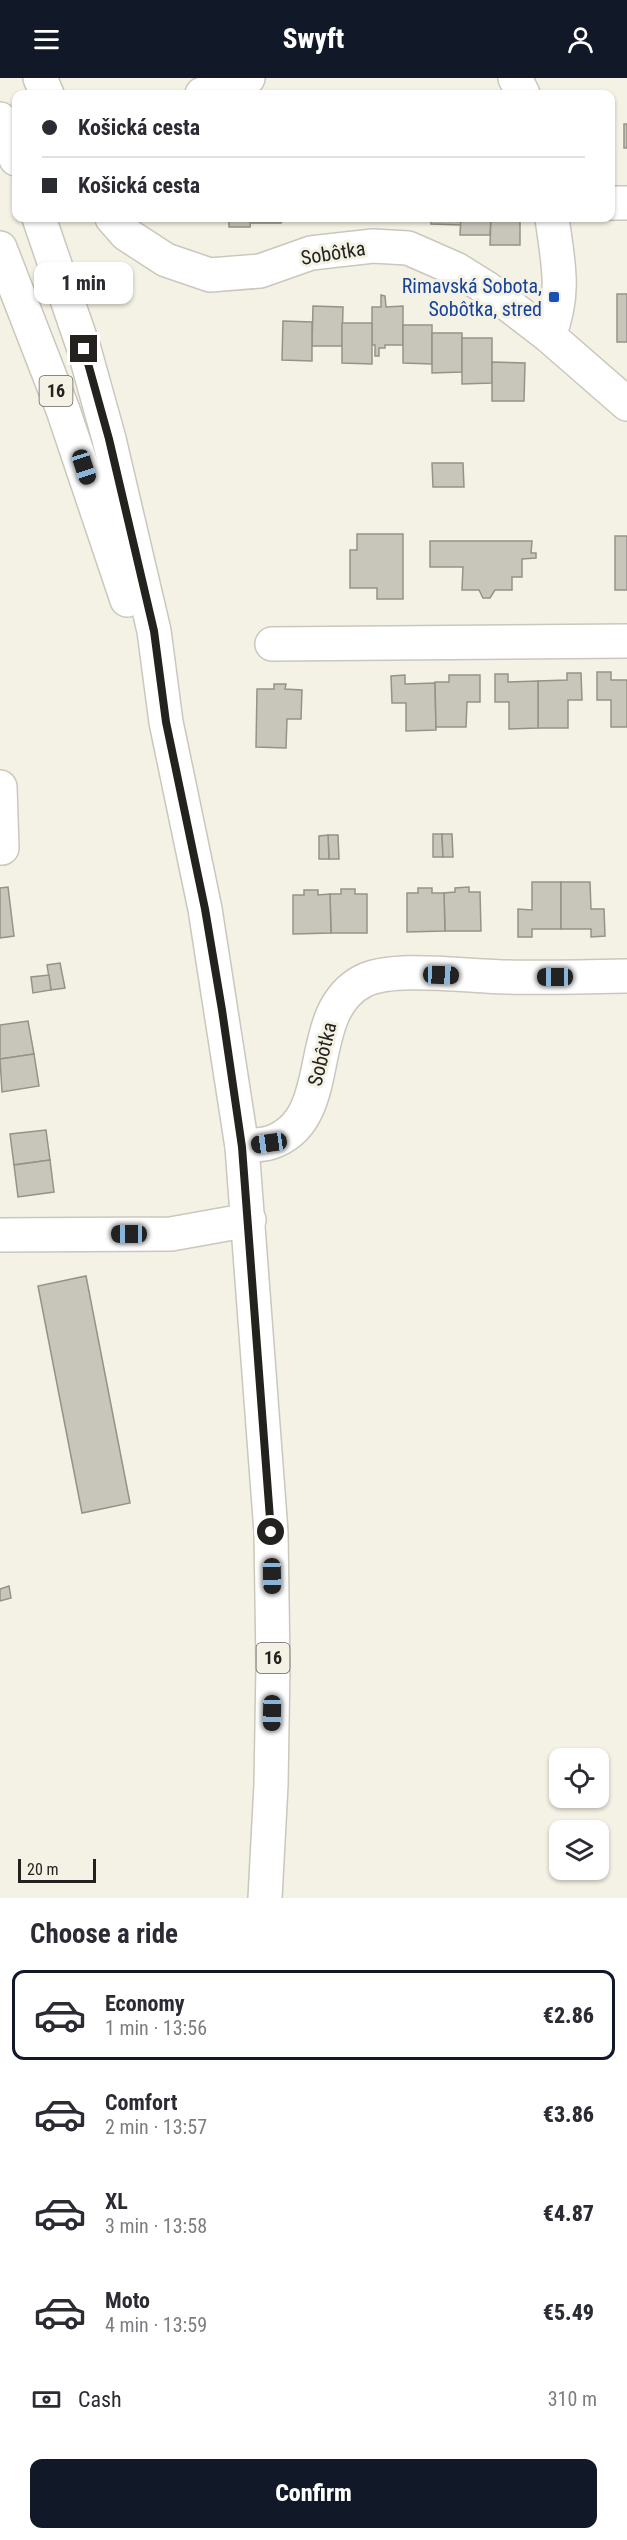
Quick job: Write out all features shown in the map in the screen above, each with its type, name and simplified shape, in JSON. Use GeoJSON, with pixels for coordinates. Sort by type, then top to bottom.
{"type":"FeatureCollection","features":[{"type":"Feature","properties":{"kind":"main road"},"geometry":{"type":"LineString","coordinates":[[214,90],[248,78]]}},
{"type":"Feature","properties":{"kind":"main road"},"geometry":{"type":"LineString","coordinates":[[0,119],[12,149]]}},
{"type":"Feature","properties":{"kind":"main road","name":"16"},"geometry":{"type":"LineString","coordinates":[[40,222],[84,349],[109,439],[154,631],[166,722],[205,909],[242,1147],[271,1532],[273,1677],[271,1785],[265,1898]]}},
{"type":"Feature","properties":{"kind":"main road","name":"Sobôtka"},"geometry":{"type":"LineString","coordinates":[[116,222],[126,234],[166,260],[210,275],[260,271],[311,253],[373,246],[408,248],[456,269],[488,289],[549,336],[626,401]]}},
{"type":"Feature","properties":{"kind":"main road"},"geometry":{"type":"LineString","coordinates":[[549,336],[558,312],[561,286],[553,222]]}},
{"type":"Feature","properties":{"kind":"main road","name":"16"},"geometry":{"type":"LineString","coordinates":[[0,248],[84,467],[166,722]]}},
{"type":"Feature","properties":{"kind":"main road"},"geometry":{"type":"LineString","coordinates":[[272,644],[627,641]]}},
{"type":"Feature","properties":{"kind":"main road"},"geometry":{"type":"LineString","coordinates":[[0,787],[3,848],[0,848]]}},
{"type":"Feature","properties":{"kind":"main road","name":"Sobôtka"},"geometry":{"type":"LineString","coordinates":[[242,1147],[269,1143],[285,1135],[306,1114],[334,1008],[346,993],[374,976],[397,973],[507,977],[627,976]]}},
{"type":"Feature","properties":{"kind":"main road"},"geometry":{"type":"LineString","coordinates":[[0,1235],[171,1234],[249,1220]]}},
{"type":"Feature","properties":{"kind":"building"},"geometry":{"type":"Polygon","coordinates":[[[624,124],[627,124],[627,148],[624,148],[624,124]]]}},
{"type":"Feature","properties":{"kind":"building"},"geometry":{"type":"Polygon","coordinates":[[[229,222],[251,222],[250,227],[229,227],[229,222]]]}},
{"type":"Feature","properties":{"kind":"building"},"geometry":{"type":"Polygon","coordinates":[[[252,222],[281,222],[281,223],[252,222]]]}},
{"type":"Feature","properties":{"kind":"building"},"geometry":{"type":"Polygon","coordinates":[[[431,222],[461,222],[461,225],[431,224],[431,222]]]}},
{"type":"Feature","properties":{"kind":"building"},"geometry":{"type":"Polygon","coordinates":[[[461,222],[491,222],[490,235],[460,235],[461,222]]]}},
{"type":"Feature","properties":{"kind":"building"},"geometry":{"type":"Polygon","coordinates":[[[491,222],[520,222],[520,245],[490,245],[491,222]]]}},
{"type":"Feature","properties":{"kind":"building"},"geometry":{"type":"Polygon","coordinates":[[[617,294],[627,294],[627,342],[617,342],[617,294]]]}},
{"type":"Feature","properties":{"kind":"building"},"geometry":{"type":"Polygon","coordinates":[[[381,295],[385,296],[386,307],[403,306],[403,345],[385,345],[385,348],[379,348],[379,356],[375,356],[375,345],[372,345],[372,307],[381,307],[381,295]]]}},
{"type":"Feature","properties":{"kind":"building"},"geometry":{"type":"Polygon","coordinates":[[[313,306],[343,307],[342,346],[312,346],[313,306]]]}},
{"type":"Feature","properties":{"kind":"building"},"geometry":{"type":"Polygon","coordinates":[[[283,321],[312,322],[312,361],[282,360],[283,321]]]}},
{"type":"Feature","properties":{"kind":"building"},"geometry":{"type":"Polygon","coordinates":[[[342,323],[372,323],[372,364],[342,363],[342,323]]]}},
{"type":"Feature","properties":{"kind":"building"},"geometry":{"type":"Polygon","coordinates":[[[403,325],[432,325],[432,364],[403,363],[403,325]]]}},
{"type":"Feature","properties":{"kind":"building"},"geometry":{"type":"Polygon","coordinates":[[[432,333],[462,333],[462,372],[432,373],[432,333]]]}},
{"type":"Feature","properties":{"kind":"building"},"geometry":{"type":"Polygon","coordinates":[[[462,338],[492,338],[492,383],[462,384],[462,338]]]}},
{"type":"Feature","properties":{"kind":"building"},"geometry":{"type":"Polygon","coordinates":[[[492,362],[525,363],[524,401],[492,401],[492,362]]]}},
{"type":"Feature","properties":{"kind":"building"},"geometry":{"type":"Polygon","coordinates":[[[432,463],[463,463],[464,487],[433,487],[432,463]]]}},
{"type":"Feature","properties":{"kind":"building"},"geometry":{"type":"Polygon","coordinates":[[[357,534],[403,534],[403,599],[377,599],[377,588],[350,588],[350,550],[357,550],[357,534]]]}},
{"type":"Feature","properties":{"kind":"building"},"geometry":{"type":"Polygon","coordinates":[[[615,536],[627,536],[627,590],[615,590],[615,536]]]}},
{"type":"Feature","properties":{"kind":"building"},"geometry":{"type":"Polygon","coordinates":[[[430,541],[532,541],[531,553],[536,553],[536,558],[522,559],[522,577],[512,577],[512,590],[495,590],[490,598],[483,598],[479,590],[462,590],[463,567],[430,567],[430,541]]]}},
{"type":"Feature","properties":{"kind":"building"},"geometry":{"type":"Polygon","coordinates":[[[597,672],[611,672],[611,680],[627,680],[627,727],[611,727],[611,700],[597,700],[597,672]]]}},
{"type":"Feature","properties":{"kind":"building"},"geometry":{"type":"Polygon","coordinates":[[[567,673],[581,673],[582,700],[568,700],[568,728],[538,728],[538,681],[567,680],[567,673]]]}},
{"type":"Feature","properties":{"kind":"building"},"geometry":{"type":"Polygon","coordinates":[[[495,674],[508,674],[508,682],[538,681],[538,728],[509,729],[509,702],[495,702],[495,674]]]}},
{"type":"Feature","properties":{"kind":"building"},"geometry":{"type":"Polygon","coordinates":[[[405,675],[405,684],[435,683],[436,730],[406,731],[406,703],[392,703],[391,676],[405,675]]]}},
{"type":"Feature","properties":{"kind":"building"},"geometry":{"type":"Polygon","coordinates":[[[449,675],[480,675],[480,702],[467,702],[466,727],[436,727],[435,682],[449,682],[449,675]]]}},
{"type":"Feature","properties":{"kind":"building"},"geometry":{"type":"Polygon","coordinates":[[[274,684],[286,684],[285,689],[302,690],[301,719],[287,719],[286,748],[256,747],[257,689],[274,689],[274,684]]]}},
{"type":"Feature","properties":{"kind":"building"},"geometry":{"type":"Polygon","coordinates":[[[433,834],[442,834],[443,857],[433,857],[433,834]]]}},
{"type":"Feature","properties":{"kind":"building"},"geometry":{"type":"Polygon","coordinates":[[[442,834],[452,834],[453,857],[443,857],[442,834]]]}},
{"type":"Feature","properties":{"kind":"building"},"geometry":{"type":"Polygon","coordinates":[[[328,835],[338,835],[339,859],[329,859],[328,835]]]}},
{"type":"Feature","properties":{"kind":"building"},"geometry":{"type":"Polygon","coordinates":[[[328,835],[329,859],[319,859],[319,836],[328,835]]]}},
{"type":"Feature","properties":{"kind":"building"},"geometry":{"type":"Polygon","coordinates":[[[532,882],[561,882],[561,929],[532,929],[532,937],[518,937],[518,909],[532,910],[532,882]]]}},
{"type":"Feature","properties":{"kind":"building"},"geometry":{"type":"Polygon","coordinates":[[[561,882],[590,882],[591,909],[604,909],[605,936],[591,937],[591,929],[561,929],[561,882]]]}},
{"type":"Feature","properties":{"kind":"building"},"geometry":{"type":"Polygon","coordinates":[[[8,887],[14,936],[0,938],[0,888],[8,887]]]}},
{"type":"Feature","properties":{"kind":"building"},"geometry":{"type":"Polygon","coordinates":[[[469,887],[469,892],[480,892],[481,931],[445,931],[444,893],[455,892],[455,888],[469,887]]]}},
{"type":"Feature","properties":{"kind":"building"},"geometry":{"type":"Polygon","coordinates":[[[418,888],[432,888],[432,893],[444,893],[445,931],[407,932],[407,893],[418,893],[418,888]]]}},
{"type":"Feature","properties":{"kind":"building"},"geometry":{"type":"Polygon","coordinates":[[[341,889],[355,889],[355,894],[367,894],[367,933],[331,933],[330,894],[341,894],[341,889]]]}},
{"type":"Feature","properties":{"kind":"building"},"geometry":{"type":"Polygon","coordinates":[[[304,890],[318,890],[318,895],[330,894],[331,933],[293,934],[293,895],[304,895],[304,890]]]}},
{"type":"Feature","properties":{"kind":"building"},"geometry":{"type":"Polygon","coordinates":[[[60,963],[65,988],[51,990],[47,965],[60,963]]]}},
{"type":"Feature","properties":{"kind":"building"},"geometry":{"type":"Polygon","coordinates":[[[49,975],[51,990],[33,993],[31,977],[49,975]]]}},
{"type":"Feature","properties":{"kind":"building"},"geometry":{"type":"Polygon","coordinates":[[[28,1021],[34,1054],[0,1059],[0,1025],[28,1021]]]}},
{"type":"Feature","properties":{"kind":"building"},"geometry":{"type":"Polygon","coordinates":[[[34,1054],[39,1086],[2,1092],[0,1059],[34,1054]]]}},
{"type":"Feature","properties":{"kind":"building"},"geometry":{"type":"Polygon","coordinates":[[[46,1130],[50,1160],[14,1165],[10,1134],[46,1130]]]}},
{"type":"Feature","properties":{"kind":"building"},"geometry":{"type":"Polygon","coordinates":[[[50,1160],[54,1192],[18,1197],[14,1165],[50,1160]]]}},
{"type":"Feature","properties":{"kind":"building"},"geometry":{"type":"Polygon","coordinates":[[[86,1276],[130,1503],[82,1513],[38,1286],[86,1276]]]}},
{"type":"Feature","properties":{"kind":"building"},"geometry":{"type":"Polygon","coordinates":[[[9,1586],[11,1598],[0,1601],[0,1589],[9,1586]]]}},
{"type":"Feature","properties":{"kind":"place","name":"Rimavská Sobota, Sobôtka, stred"},"geometry":{"type":"Point","coordinates":[554,297]}},
{"type":"Feature","properties":{"kind":"route"},"geometry":{"type":"LineString","coordinates":[[84,349],[109,439],[154,631],[166,722],[205,909],[222,1010],[242,1147],[249,1220],[271,1532]]}}]}
